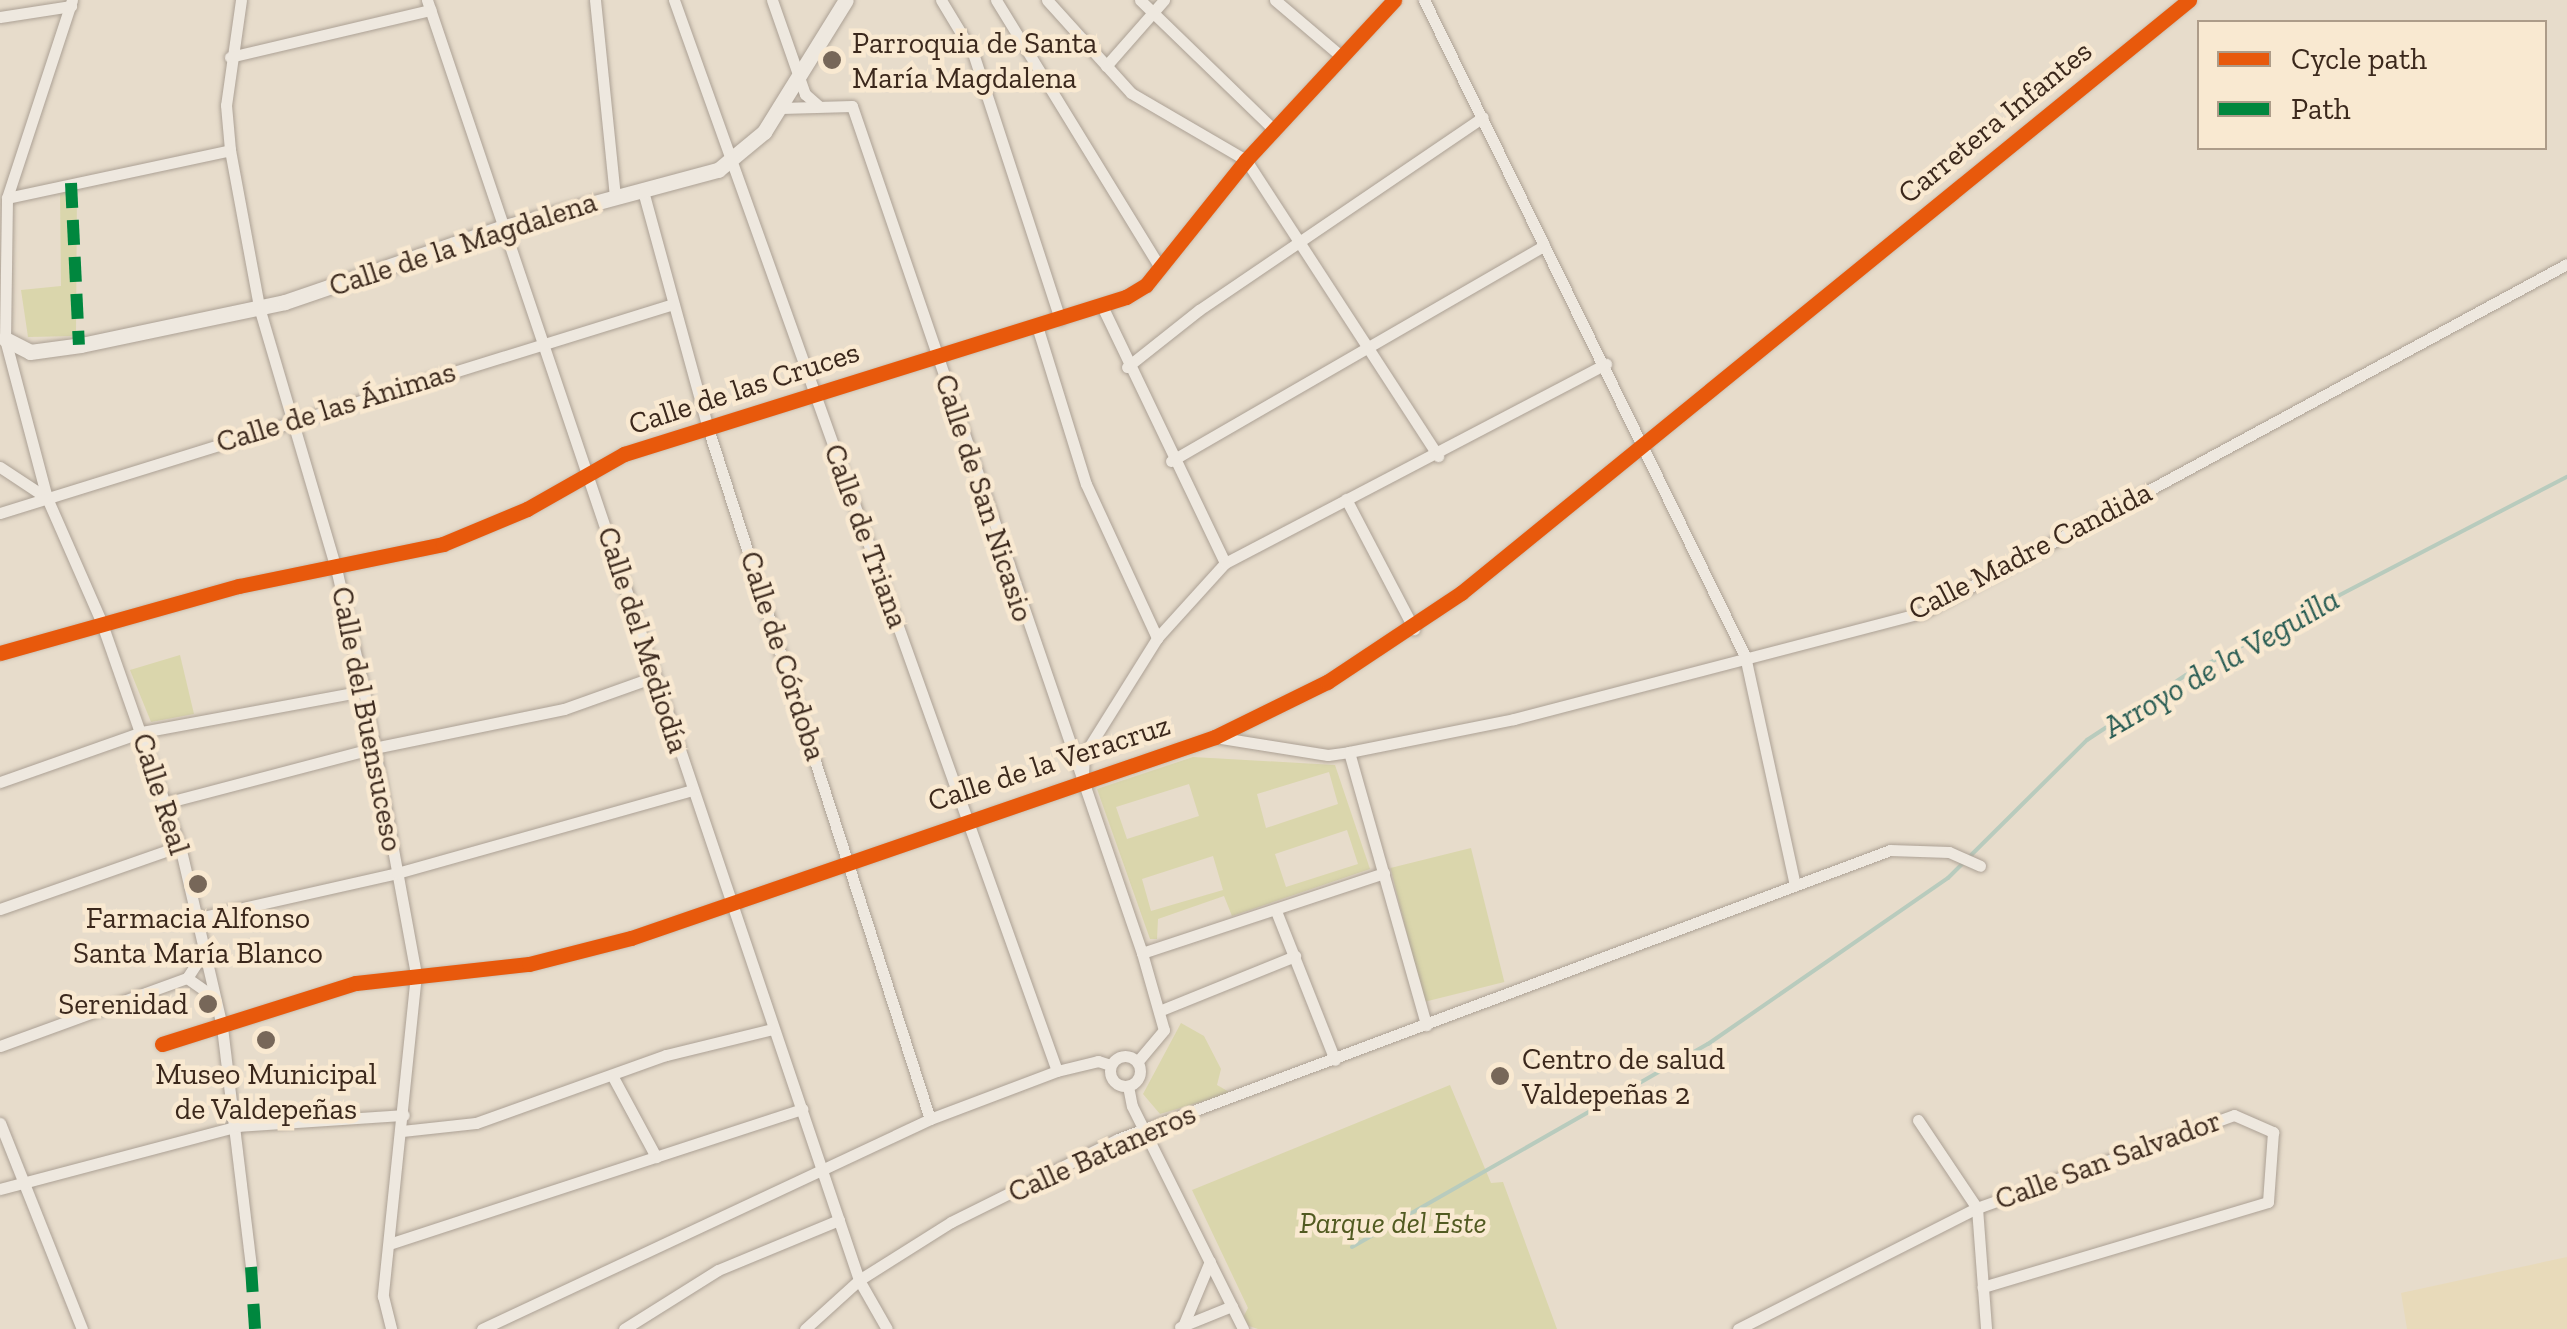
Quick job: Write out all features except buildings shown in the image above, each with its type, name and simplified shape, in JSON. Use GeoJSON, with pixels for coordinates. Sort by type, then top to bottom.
{"type":"FeatureCollection","features":[{"type":"Feature","properties":{"kind":"street"},"geometry":{"type":"LineString","coordinates":[[20,0],[22,14]]}},
{"type":"Feature","properties":{"kind":"street","name":"Calle del Buensuceso"},"geometry":{"type":"LineString","coordinates":[[241,0],[230,58],[230,150],[259,307],[336,568],[364,691],[416,974],[383,1296],[392,1329]]}},
{"type":"Feature","properties":{"kind":"street"},"geometry":{"type":"LineString","coordinates":[[595,0],[616,196]]}},
{"type":"Feature","properties":{"kind":"street","name":"Calle de Triana"},"geometry":{"type":"LineString","coordinates":[[674,0],[1057,1071]]}},
{"type":"Feature","properties":{"kind":"street"},"geometry":{"type":"LineString","coordinates":[[772,0],[805,94],[819,106]]}},
{"type":"Feature","properties":{"kind":"street"},"geometry":{"type":"LineString","coordinates":[[733,164],[781,108],[846,0]]}},
{"type":"Feature","properties":{"kind":"street"},"geometry":{"type":"LineString","coordinates":[[996,0],[1160,268]]}},
{"type":"Feature","properties":{"kind":"street"},"geometry":{"type":"LineString","coordinates":[[1047,0],[1131,93],[1246,160],[1438,456]]}},
{"type":"Feature","properties":{"kind":"street"},"geometry":{"type":"LineString","coordinates":[[1140,0],[1274,130]]}},
{"type":"Feature","properties":{"kind":"street"},"geometry":{"type":"LineString","coordinates":[[1106,66],[1164,0]]}},
{"type":"Feature","properties":{"kind":"street"},"geometry":{"type":"LineString","coordinates":[[1275,0],[1342,57]]}},
{"type":"Feature","properties":{"kind":"street","name":"Calle de las Cruces"},"geometry":{"type":"LineString","coordinates":[[0,653],[101,622],[444,544],[589,477],[624,454],[707,425],[1102,306],[1146,285],[1246,160],[1394,0]]}},
{"type":"Feature","properties":{"kind":"street"},"geometry":{"type":"LineString","coordinates":[[1424,0],[1606,364],[1745,656],[1795,885]]}},
{"type":"Feature","properties":{"kind":"street","name":"Carretera Infantes"},"geometry":{"type":"LineString","coordinates":[[1836,287],[2190,0]]}},
{"type":"Feature","properties":{"kind":"street"},"geometry":{"type":"LineString","coordinates":[[947,2],[973,53],[1060,319]]}},
{"type":"Feature","properties":{"kind":"street"},"geometry":{"type":"LineString","coordinates":[[0,17],[72,3]]}},
{"type":"Feature","properties":{"kind":"street","name":"Calle Real"},"geometry":{"type":"LineString","coordinates":[[72,3],[7,198],[3,341],[47,498],[101,622],[180,846],[222,1027],[238,1126],[251,1267]]}},
{"type":"Feature","properties":{"kind":"street"},"geometry":{"type":"LineString","coordinates":[[230,58],[429,5]]}},
{"type":"Feature","properties":{"kind":"street","name":"Calle del Mediodía"},"geometry":{"type":"LineString","coordinates":[[429,5],[858,1280],[887,1329]]}},
{"type":"Feature","properties":{"kind":"street"},"geometry":{"type":"LineString","coordinates":[[781,108],[819,106]]}},
{"type":"Feature","properties":{"kind":"street","name":"Calle de San Nicasio"},"geometry":{"type":"LineString","coordinates":[[819,106],[852,106],[1077,752]]}},
{"type":"Feature","properties":{"kind":"street"},"geometry":{"type":"LineString","coordinates":[[1128,367],[1483,117]]}},
{"type":"Feature","properties":{"kind":"street"},"geometry":{"type":"LineString","coordinates":[[7,198],[230,150]]}},
{"type":"Feature","properties":{"kind":"street","name":"Calle de la Magdalena"},"geometry":{"type":"LineString","coordinates":[[3,341],[30,352],[259,307],[501,228],[733,164]]}},
{"type":"Feature","properties":{"kind":"street","name":"Calle de Córdoba"},"geometry":{"type":"LineString","coordinates":[[643,191],[707,425],[930,1119]]}},
{"type":"Feature","properties":{"kind":"street"},"geometry":{"type":"LineString","coordinates":[[1172,460],[1544,246]]}},
{"type":"Feature","properties":{"kind":"street","name":"Calle Madre Candida"},"geometry":{"type":"LineString","coordinates":[[1215,737],[1328,755],[1349,752],[1514,719],[1922,613],[2567,264]]}},
{"type":"Feature","properties":{"kind":"street","name":"Calle de la Veracruz"},"geometry":{"type":"LineString","coordinates":[[162,1044],[356,983],[529,964],[732,903],[966,818],[1215,737],[1327,682],[1414,629],[1836,287]]}},
{"type":"Feature","properties":{"kind":"street","name":"Calle de las Ánimas"},"geometry":{"type":"LineString","coordinates":[[0,513],[673,304]]}},
{"type":"Feature","properties":{"kind":"street"},"geometry":{"type":"LineString","coordinates":[[1102,306],[1224,563]]}},
{"type":"Feature","properties":{"kind":"street"},"geometry":{"type":"LineString","coordinates":[[1037,326],[1086,484],[1157,638]]}},
{"type":"Feature","properties":{"kind":"street"},"geometry":{"type":"LineString","coordinates":[[1138,1061],[1161,1038],[1159,1011],[1077,752],[1157,638],[1224,563],[1438,456],[1606,364]]}},
{"type":"Feature","properties":{"kind":"street"},"geometry":{"type":"LineString","coordinates":[[0,468],[47,498]]}},
{"type":"Feature","properties":{"kind":"street"},"geometry":{"type":"LineString","coordinates":[[1346,499],[1414,629]]}},
{"type":"Feature","properties":{"kind":"street"},"geometry":{"type":"LineString","coordinates":[[166,803],[374,748],[564,709],[654,677]]}},
{"type":"Feature","properties":{"kind":"street"},"geometry":{"type":"LineString","coordinates":[[0,782],[142,732],[364,691]]}},
{"type":"Feature","properties":{"kind":"street"},"geometry":{"type":"LineString","coordinates":[[1349,752],[1426,1025]]}},
{"type":"Feature","properties":{"kind":"street"},"geometry":{"type":"LineString","coordinates":[[198,918],[398,873],[693,790]]}},
{"type":"Feature","properties":{"kind":"street"},"geometry":{"type":"LineString","coordinates":[[0,909],[180,846]]}},
{"type":"Feature","properties":{"kind":"street","name":"Calle Bataneros"},"geometry":{"type":"LineString","coordinates":[[805,1329],[858,1280],[950,1222],[1144,1129],[1890,850],[1960,855],[1977,864]]}},
{"type":"Feature","properties":{"kind":"street"},"geometry":{"type":"LineString","coordinates":[[1142,953],[1384,874]]}},
{"type":"Feature","properties":{"kind":"street"},"geometry":{"type":"LineString","coordinates":[[1276,911],[1335,1060]]}},
{"type":"Feature","properties":{"kind":"street"},"geometry":{"type":"LineString","coordinates":[[0,1046],[187,978],[204,951]]}},
{"type":"Feature","properties":{"kind":"street"},"geometry":{"type":"LineString","coordinates":[[1159,1011],[1295,956]]}},
{"type":"Feature","properties":{"kind":"street"},"geometry":{"type":"LineString","coordinates":[[187,978],[214,998]]}},
{"type":"Feature","properties":{"kind":"street"},"geometry":{"type":"LineString","coordinates":[[402,1131],[476,1123],[666,1056],[773,1029]]}},
{"type":"Feature","properties":{"kind":"street"},"geometry":{"type":"LineString","coordinates":[[1110,1066],[1123,1055],[1138,1061]]}},
{"type":"Feature","properties":{"kind":"street"},"geometry":{"type":"LineString","coordinates":[[482,1329],[930,1119],[1057,1071],[1098,1061],[1110,1066]]}},
{"type":"Feature","properties":{"kind":"street"},"geometry":{"type":"LineString","coordinates":[[1128,1086],[1140,1076],[1138,1061]]}},
{"type":"Feature","properties":{"kind":"street"},"geometry":{"type":"LineString","coordinates":[[1110,1066],[1114,1081],[1128,1086],[1144,1129],[1243,1329]]}},
{"type":"Feature","properties":{"kind":"street"},"geometry":{"type":"LineString","coordinates":[[613,1077],[656,1157]]}},
{"type":"Feature","properties":{"kind":"street"},"geometry":{"type":"LineString","coordinates":[[389,1244],[802,1109]]}},
{"type":"Feature","properties":{"kind":"street"},"geometry":{"type":"LineString","coordinates":[[0,1189],[238,1126],[404,1114]]}},
{"type":"Feature","properties":{"kind":"street","name":"Calle San Salvador"},"geometry":{"type":"LineString","coordinates":[[1918,1120],[1976,1208],[2234,1115],[2273,1132],[2268,1202],[1982,1287]]}},
{"type":"Feature","properties":{"kind":"street"},"geometry":{"type":"LineString","coordinates":[[0,1123],[82,1329]]}},
{"type":"Feature","properties":{"kind":"street"},"geometry":{"type":"LineString","coordinates":[[1738,1329],[1774,1322],[1976,1208],[1986,1329]]}},
{"type":"Feature","properties":{"kind":"street"},"geometry":{"type":"LineString","coordinates":[[624,1329],[718,1270],[839,1220]]}},
{"type":"Feature","properties":{"kind":"street"},"geometry":{"type":"LineString","coordinates":[[1180,1328],[1210,1261]]}},
{"type":"Feature","properties":{"kind":"street"},"geometry":{"type":"LineString","coordinates":[[1180,1328],[1232,1306]]}},
{"type":"Feature","properties":{"kind":"shaded area"},"geometry":{"type":"Polygon","coordinates":[[[2567,1257],[2567,1329],[2407,1329],[2401,1293],[2567,1257]]]}},
{"type":"Feature","properties":{"kind":"green space"},"geometry":{"type":"Polygon","coordinates":[[[77,189],[76,336],[28,337],[21,290],[61,286],[60,191],[77,189]]]}},
{"type":"Feature","properties":{"kind":"green space"},"geometry":{"type":"Polygon","coordinates":[[[180,655],[194,714],[151,722],[130,670],[180,655]]]}},
{"type":"Feature","properties":{"kind":"green space"},"geometry":{"type":"Polygon","coordinates":[[[1193,757],[1335,765],[1370,869],[1232,916],[1224,896],[1158,919],[1157,939],[1150,939],[1097,789],[1193,757]],[[1329,772],[1257,794],[1266,828],[1338,804],[1329,772]],[[1189,784],[1116,807],[1127,839],[1199,816],[1189,784]],[[1347,830],[1275,854],[1286,887],[1358,864],[1347,830]],[[1213,856],[1142,879],[1151,911],[1223,890],[1213,856]]]}},
{"type":"Feature","properties":{"kind":"green space"},"geometry":{"type":"Polygon","coordinates":[[[1471,848],[1504,982],[1424,1002],[1390,868],[1471,848]]]}},
{"type":"Feature","properties":{"kind":"green space"},"geometry":{"type":"Polygon","coordinates":[[[1181,1023],[1204,1036],[1221,1069],[1217,1085],[1231,1093],[1160,1114],[1143,1094],[1181,1023]]]}},
{"type":"Feature","properties":{"kind":"green space","name":"Parque del Este"},"geometry":{"type":"Polygon","coordinates":[[[1450,1085],[1491,1183],[1503,1182],[1557,1329],[1258,1329],[1240,1323],[1248,1308],[1192,1190],[1450,1085]]]}},
{"type":"Feature","properties":{"kind":"waterway","name":"Arroyo de la Veguilla"},"geometry":{"type":"LineString","coordinates":[[1352,1247],[1708,1044],[1948,878],[2087,740],[2186,675],[2567,477]]}},
{"type":"Feature","properties":{"kind":"marked path"},"geometry":{"type":"LineString","coordinates":[[71,183],[79,345]]}},
{"type":"Feature","properties":{"kind":"marked path"},"geometry":{"type":"LineString","coordinates":[[251,1267],[255,1329]]}},
{"type":"Feature","properties":{"kind":"cycle path"},"geometry":{"type":"LineString","coordinates":[[0,653],[239,586],[443,544],[527,509],[624,454],[1126,297],[1146,285],[1246,160],[1394,0]]}},
{"type":"Feature","properties":{"kind":"cycle path"},"geometry":{"type":"LineString","coordinates":[[162,1044],[356,983],[529,964],[631,938],[1215,737],[1327,682],[1461,593],[2189,0]]}},
{"type":"Feature","properties":{"kind":"place","name":"Parroquia de Santa María Magdalena"},"geometry":{"type":"Point","coordinates":[832,60]}},
{"type":"Feature","properties":{"kind":"place","name":"Farmacia Alfonso Santa María Blanco"},"geometry":{"type":"Point","coordinates":[198,884]}},
{"type":"Feature","properties":{"kind":"place","name":"Serenidad"},"geometry":{"type":"Point","coordinates":[208,1004]}},
{"type":"Feature","properties":{"kind":"place","name":"Museo Municipal de Valdepeñas"},"geometry":{"type":"Point","coordinates":[266,1040]}},
{"type":"Feature","properties":{"kind":"place","name":"Centro de salud Valdepeñas 2"},"geometry":{"type":"Point","coordinates":[1500,1076]}}]}
